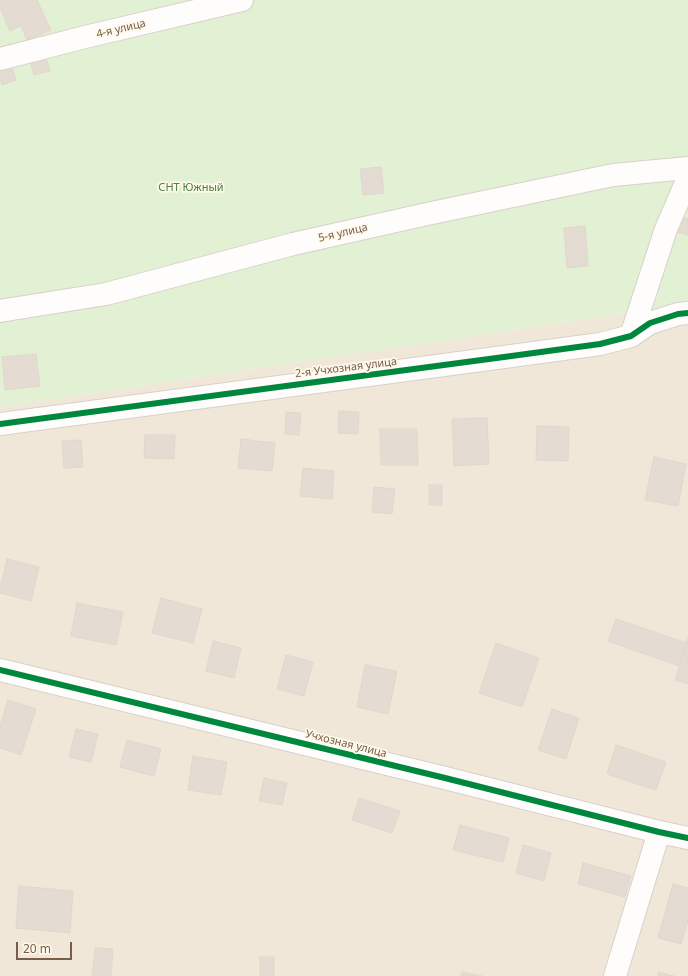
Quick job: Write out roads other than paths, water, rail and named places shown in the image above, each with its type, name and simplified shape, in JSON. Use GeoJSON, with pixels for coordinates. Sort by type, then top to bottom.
{"type":"FeatureCollection","features":[{"type":"Feature","properties":{"kind":"street","name":"4-я улица"},"geometry":{"type":"LineString","coordinates":[[0,59],[242,0]]}},
{"type":"Feature","properties":{"kind":"street","name":"5-я улица"},"geometry":{"type":"LineString","coordinates":[[0,311],[106,294],[293,244],[613,175],[688,168]]}},
{"type":"Feature","properties":{"kind":"street"},"geometry":{"type":"LineString","coordinates":[[631,336],[666,229],[688,178]]}},
{"type":"Feature","properties":{"kind":"street","name":"2-я Учхозная улица"},"geometry":{"type":"LineString","coordinates":[[0,424],[600,344],[631,336],[650,323],[678,314],[688,313]]}},
{"type":"Feature","properties":{"kind":"street","name":"Учхозная улица"},"geometry":{"type":"LineString","coordinates":[[0,670],[688,838]]}},
{"type":"Feature","properties":{"kind":"street"},"geometry":{"type":"LineString","coordinates":[[615,976],[659,832]]}},
{"type":"Feature","properties":{"kind":"park label","name":"СНТ Южный"},"geometry":{"type":"Point","coordinates":[191,188]}}]}
